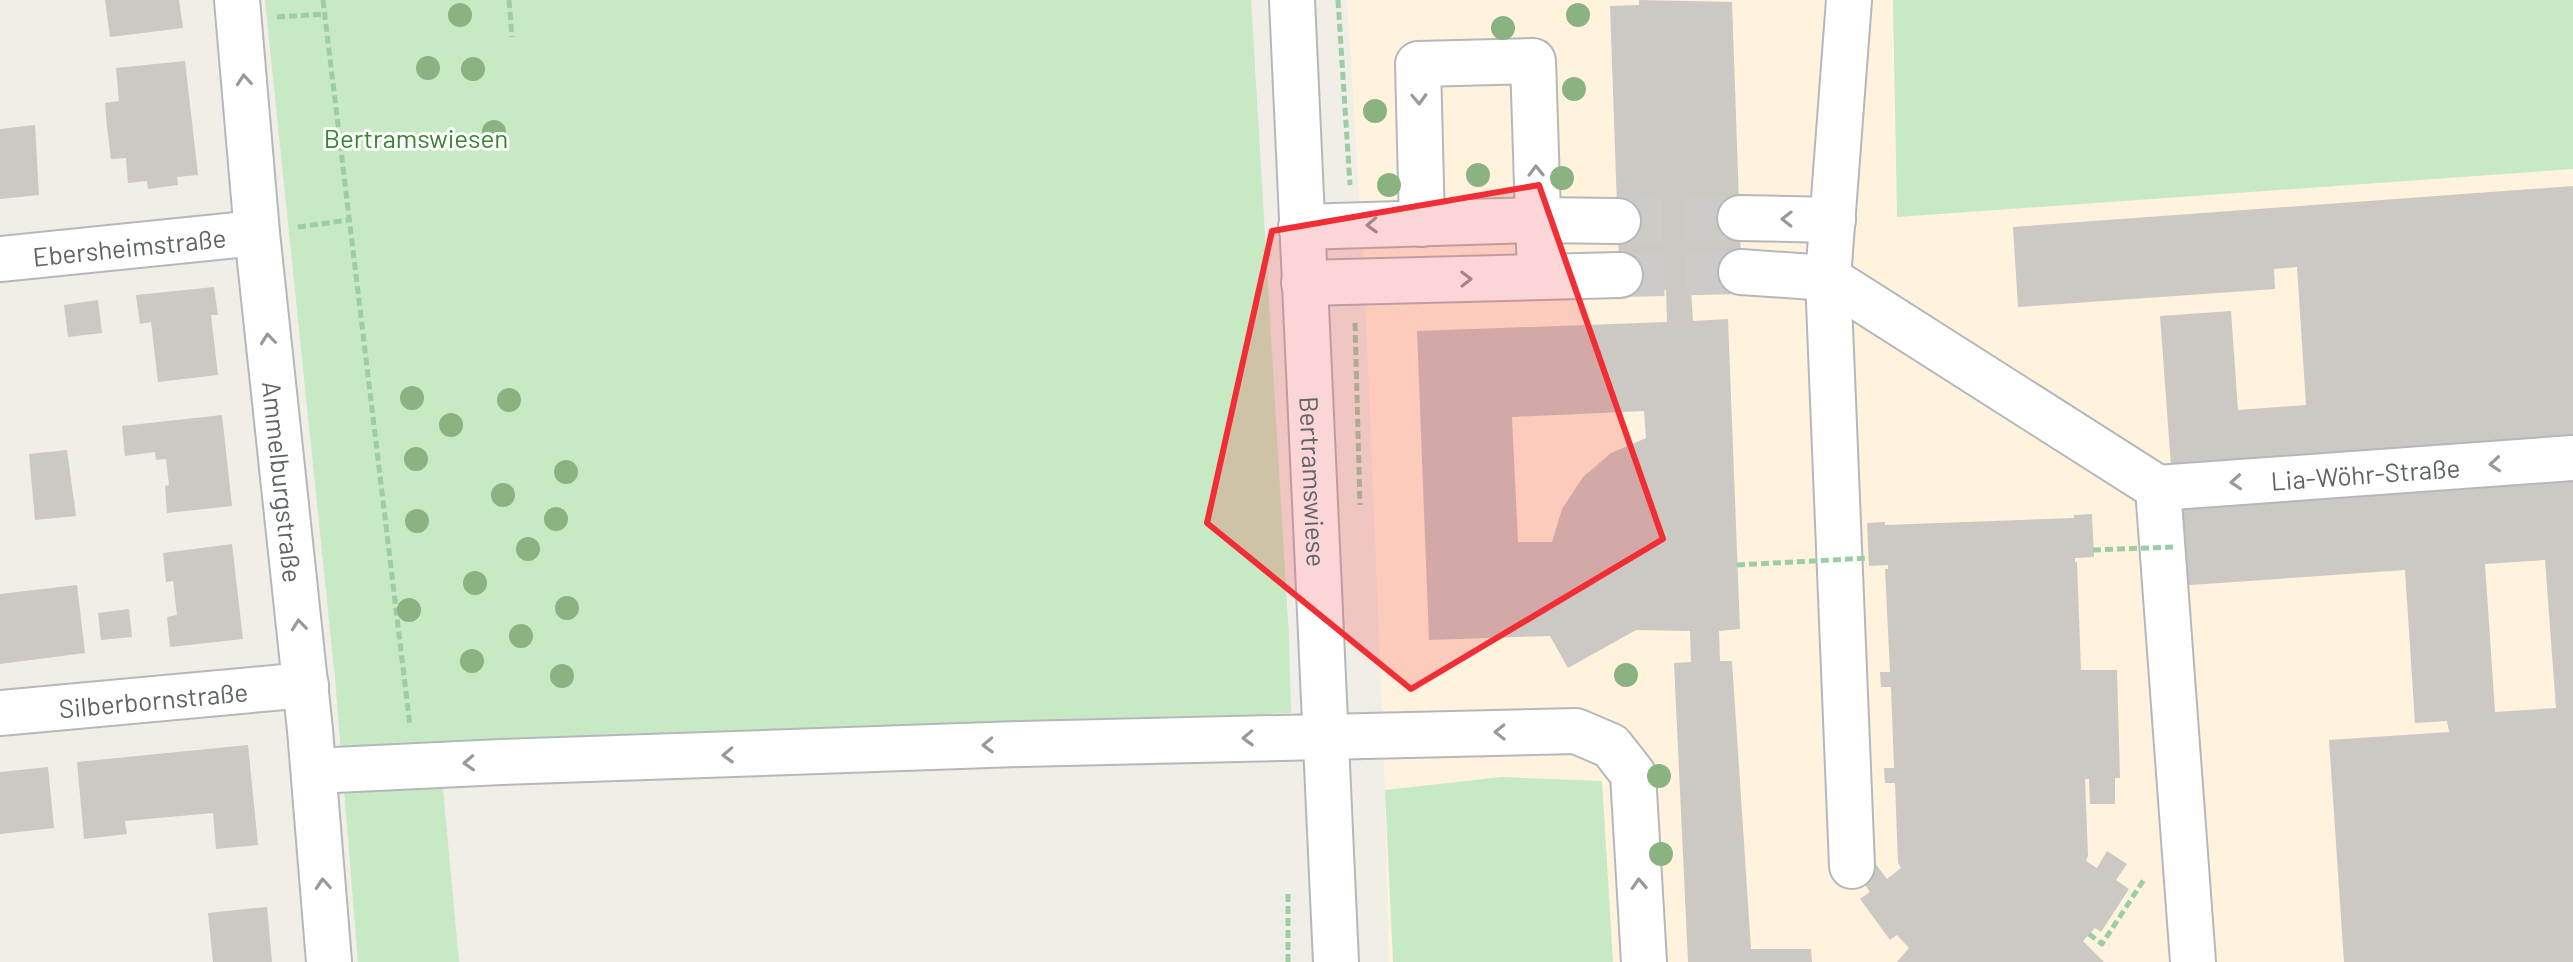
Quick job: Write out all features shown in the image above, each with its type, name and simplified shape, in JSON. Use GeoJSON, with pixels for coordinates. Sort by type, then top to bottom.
{"type":"FeatureCollection","features":[{"type":"Feature","properties":{"kind":"street","name":"Ammelburgstraße"},"geometry":{"type":"LineString","coordinates":[[237,0],[257,233],[306,685],[329,962]]}},
{"type":"Feature","properties":{"kind":"street","name":"Bertramswiese"},"geometry":{"type":"LineString","coordinates":[[1292,0],[1336,962]]}},
{"type":"Feature","properties":{"kind":"street"},"geometry":{"type":"LineString","coordinates":[[1849,0],[1828,278],[1852,866]]}},
{"type":"Feature","properties":{"kind":"street"},"geometry":{"type":"LineString","coordinates":[[1422,224],[1418,64],[1533,61],[1540,277]]}},
{"type":"Feature","properties":{"kind":"street"},"geometry":{"type":"LineString","coordinates":[[1740,218],[1833,220]]}},
{"type":"Feature","properties":{"kind":"street"},"geometry":{"type":"LineString","coordinates":[[1301,227],[1538,220],[1618,221]]}},
{"type":"Feature","properties":{"kind":"street","name":"Ebersheimstraße"},"geometry":{"type":"LineString","coordinates":[[0,259],[257,233]]}},
{"type":"Feature","properties":{"kind":"street"},"geometry":{"type":"LineString","coordinates":[[1741,272],[1828,278],[2158,488],[2193,962]]}},
{"type":"Feature","properties":{"kind":"street"},"geometry":{"type":"LineString","coordinates":[[1304,283],[1620,275]]}},
{"type":"Feature","properties":{"kind":"street","name":"Lia-Wöhr-Straße"},"geometry":{"type":"LineString","coordinates":[[2158,488],[2573,458]]}},
{"type":"Feature","properties":{"kind":"street","name":"Silberbornstraße"},"geometry":{"type":"LineString","coordinates":[[0,713],[306,685]]}},
{"type":"Feature","properties":{"kind":"street"},"geometry":{"type":"LineString","coordinates":[[314,771],[415,765],[1326,736],[1576,731],[1611,746],[1633,774],[1644,962]]}},
{"type":"Feature","properties":{"kind":"path"},"geometry":{"type":"LineString","coordinates":[[323,0],[415,765]]}},
{"type":"Feature","properties":{"kind":"path"},"geometry":{"type":"LineString","coordinates":[[509,0],[512,37]]}},
{"type":"Feature","properties":{"kind":"path"},"geometry":{"type":"LineString","coordinates":[[257,233],[349,220]]}},
{"type":"Feature","properties":{"kind":"path"},"geometry":{"type":"LineString","coordinates":[[2093,550],[2173,547]]}},
{"type":"Feature","properties":{"kind":"path"},"geometry":{"type":"LineString","coordinates":[[1737,565],[1869,558]]}},
{"type":"Feature","properties":{"kind":"path"},"geometry":{"type":"LineString","coordinates":[[2089,934],[2102,944],[2150,871],[2186,870]]}},
{"type":"Feature","properties":{"kind":"highlighted area"},"geometry":{"type":"Polygon","coordinates":[[[1539,185],[1663,539],[1411,689],[1207,523],[1272,231],[1539,185]]]}},
{"type":"Feature","properties":{"kind":"shaded area"},"geometry":{"type":"Polygon","coordinates":[[[1347,0],[1893,0],[1898,217],[2573,169],[2573,962],[1389,962],[1365,293],[1347,0]]]}},
{"type":"Feature","properties":{"kind":"green space","name":"Bertramswiesen"},"geometry":{"type":"Polygon","coordinates":[[[265,0],[1251,0],[1291,713],[439,746],[459,962],[358,962],[335,678],[265,0]]]}},
{"type":"Feature","properties":{"kind":"green space"},"geometry":{"type":"Polygon","coordinates":[[[1893,0],[2573,0],[2573,169],[1897,217],[1893,0]]]}},
{"type":"Feature","properties":{"kind":"green space"},"geometry":{"type":"Polygon","coordinates":[[[1501,777],[1602,781],[1613,962],[1393,962],[1385,790],[1501,777]]]}},
{"type":"Feature","properties":{"kind":"building"},"geometry":{"type":"Polygon","coordinates":[[[105,0],[179,0],[183,28],[110,37],[105,0]]]}},
{"type":"Feature","properties":{"kind":"building"},"geometry":{"type":"Polygon","coordinates":[[[1639,0],[1732,2],[1742,288],[1691,289],[1693,321],[1728,319],[1740,629],[1719,631],[1720,661],[1732,661],[1751,949],[1811,949],[1812,962],[1688,962],[1674,663],[1691,662],[1690,631],[1636,630],[1568,668],[1550,636],[1429,640],[1417,331],[1667,322],[1666,290],[1620,292],[1610,6],[1639,5],[1639,0]],[[1644,411],[1512,417],[1518,542],[1552,542],[1562,509],[1583,477],[1611,453],[1646,438],[1644,411]]]}},
{"type":"Feature","properties":{"kind":"building"},"geometry":{"type":"Polygon","coordinates":[[[185,61],[198,175],[177,177],[178,185],[148,189],[147,181],[128,183],[126,158],[111,159],[107,127],[105,103],[119,101],[116,68],[185,61]]]}},
{"type":"Feature","properties":{"kind":"building"},"geometry":{"type":"Polygon","coordinates":[[[35,125],[39,195],[0,199],[0,129],[35,125]]]}},
{"type":"Feature","properties":{"kind":"building"},"geometry":{"type":"Polygon","coordinates":[[[2573,186],[2573,437],[2171,466],[2160,316],[2231,311],[2238,410],[2306,405],[2297,267],[2274,269],[2275,289],[2018,307],[2013,227],[2573,186]]]}},
{"type":"Feature","properties":{"kind":"building"},"geometry":{"type":"Polygon","coordinates":[[[214,287],[218,315],[211,315],[218,375],[158,382],[151,322],[140,324],[136,295],[214,287]]]}},
{"type":"Feature","properties":{"kind":"building"},"geometry":{"type":"Polygon","coordinates":[[[98,300],[102,333],[68,337],[64,305],[98,300]]]}},
{"type":"Feature","properties":{"kind":"building"},"geometry":{"type":"Polygon","coordinates":[[[222,415],[232,506],[167,513],[165,486],[169,485],[166,459],[156,460],[155,452],[125,456],[122,426],[222,415]]]}},
{"type":"Feature","properties":{"kind":"building"},"geometry":{"type":"Polygon","coordinates":[[[67,450],[76,516],[35,520],[29,454],[67,450]]]}},
{"type":"Feature","properties":{"kind":"building"},"geometry":{"type":"Polygon","coordinates":[[[2573,481],[2573,962],[2344,962],[2329,740],[2449,732],[2447,721],[2415,723],[2405,570],[2176,586],[2170,509],[2573,481]],[[2545,560],[2485,564],[2495,712],[2556,708],[2545,560]]]}},
{"type":"Feature","properties":{"kind":"building"},"geometry":{"type":"Polygon","coordinates":[[[2092,514],[2094,557],[2075,558],[2081,670],[2117,670],[2120,778],[2115,778],[2115,804],[2090,804],[2089,779],[2085,779],[2086,861],[2097,868],[2107,851],[2127,864],[2116,880],[2129,889],[2101,932],[2095,928],[2083,941],[2104,962],[1897,962],[1909,948],[1897,935],[1890,940],[1860,899],[1870,892],[1858,875],[1875,863],[1887,879],[1901,868],[1898,863],[1895,783],[1885,783],[1884,768],[1894,768],[1891,687],[1881,687],[1880,672],[1890,672],[1885,569],[1888,565],[1869,566],[1867,523],[1885,522],[1885,525],[2074,518],[2074,515],[2092,514]]]}},
{"type":"Feature","properties":{"kind":"building"},"geometry":{"type":"Polygon","coordinates":[[[232,544],[243,639],[170,647],[167,617],[177,615],[173,581],[166,582],[163,553],[232,544]]]}},
{"type":"Feature","properties":{"kind":"building"},"geometry":{"type":"Polygon","coordinates":[[[77,585],[85,653],[0,664],[0,594],[77,585]]]}},
{"type":"Feature","properties":{"kind":"building"},"geometry":{"type":"Polygon","coordinates":[[[129,609],[132,637],[101,640],[98,613],[129,609]]]}},
{"type":"Feature","properties":{"kind":"building"},"geometry":{"type":"Polygon","coordinates":[[[248,745],[258,845],[216,849],[213,813],[125,821],[127,834],[84,839],[77,762],[248,745]]]}},
{"type":"Feature","properties":{"kind":"building"},"geometry":{"type":"Polygon","coordinates":[[[48,767],[54,828],[0,834],[0,772],[48,767]]]}},
{"type":"Feature","properties":{"kind":"building"},"geometry":{"type":"Polygon","coordinates":[[[267,907],[272,962],[213,962],[208,913],[267,907]]]}},
{"type":"Feature","properties":{"kind":"tunnel"},"geometry":{"type":"LineString","coordinates":[[1618,221],[1740,218]]}},
{"type":"Feature","properties":{"kind":"tunnel"},"geometry":{"type":"LineString","coordinates":[[1620,275],[1741,272]]}}]}
